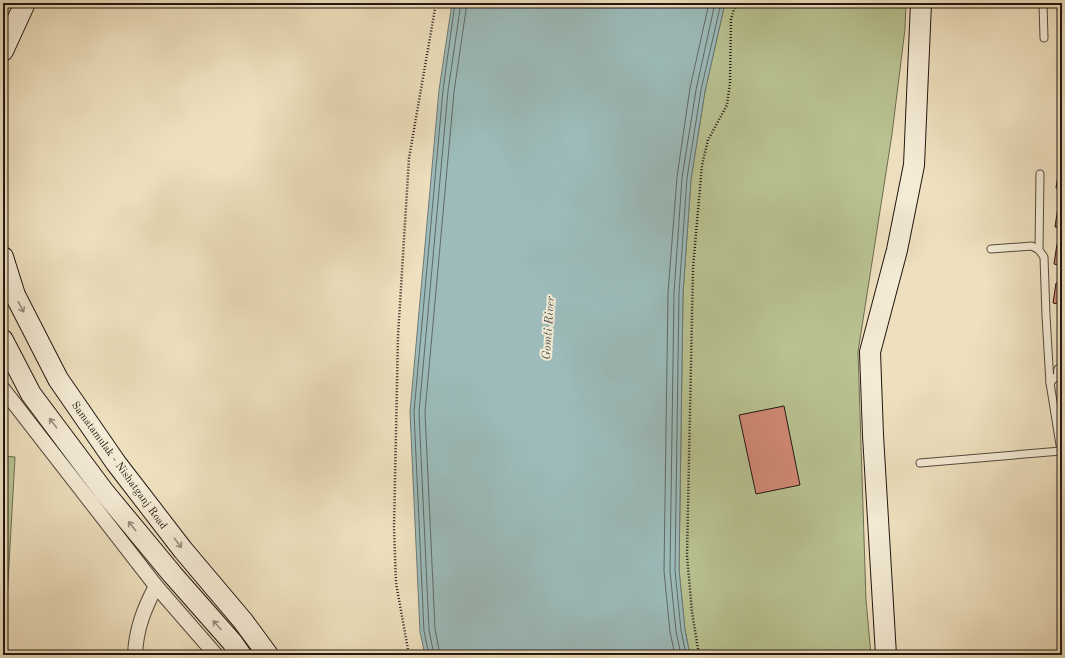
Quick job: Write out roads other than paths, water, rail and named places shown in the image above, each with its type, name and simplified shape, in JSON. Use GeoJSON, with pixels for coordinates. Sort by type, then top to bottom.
{"type":"FeatureCollection","features":[{"type":"Feature","properties":{"kind":"street"},"geometry":{"type":"LineString","coordinates":[[3,51],[25,3]]}},
{"type":"Feature","properties":{"kind":"street"},"geometry":{"type":"LineString","coordinates":[[886,655],[870,352],[897,250],[914,165],[921,3]]}},
{"type":"Feature","properties":{"kind":"street","name":"Samatamulak - Nishatganj Road"},"geometry":{"type":"LineString","coordinates":[[3,257],[15,294],[58,380],[116,463],[183,550],[243,621],[268,655]]}},
{"type":"Feature","properties":{"kind":"street"},"geometry":{"type":"LineString","coordinates":[[3,340],[31,394],[100,487],[242,655]]}},
{"type":"Feature","properties":{"kind":"street"},"geometry":{"type":"LineString","coordinates":[[3,389],[156,586],[216,655]]}},
{"type":"Feature","properties":{"kind":"street"},"geometry":{"type":"LineString","coordinates":[[135,655],[136,638],[145,608],[156,586]]}},
{"type":"Feature","properties":{"kind":"lane"},"geometry":{"type":"LineString","coordinates":[[1043,3],[1044,38]]}},
{"type":"Feature","properties":{"kind":"lane"},"geometry":{"type":"LineString","coordinates":[[1040,174],[1040,250],[1044,257],[1050,383],[1062,466]]}},
{"type":"Feature","properties":{"kind":"lane"},"geometry":{"type":"LineString","coordinates":[[991,249],[1032,246],[1040,250]]}},
{"type":"Feature","properties":{"kind":"lane"},"geometry":{"type":"LineString","coordinates":[[1050,383],[1062,371]]}},
{"type":"Feature","properties":{"kind":"lane"},"geometry":{"type":"LineString","coordinates":[[920,463],[1061,451]]}},
{"type":"Feature","properties":{"kind":"water","name":"Gomti River"},"geometry":{"type":"Polygon","coordinates":[[[452,3],[725,3],[705,91],[691,179],[683,293],[679,570],[685,630],[690,655],[425,655],[420,632],[410,412],[439,90],[452,3]]]}}]}
